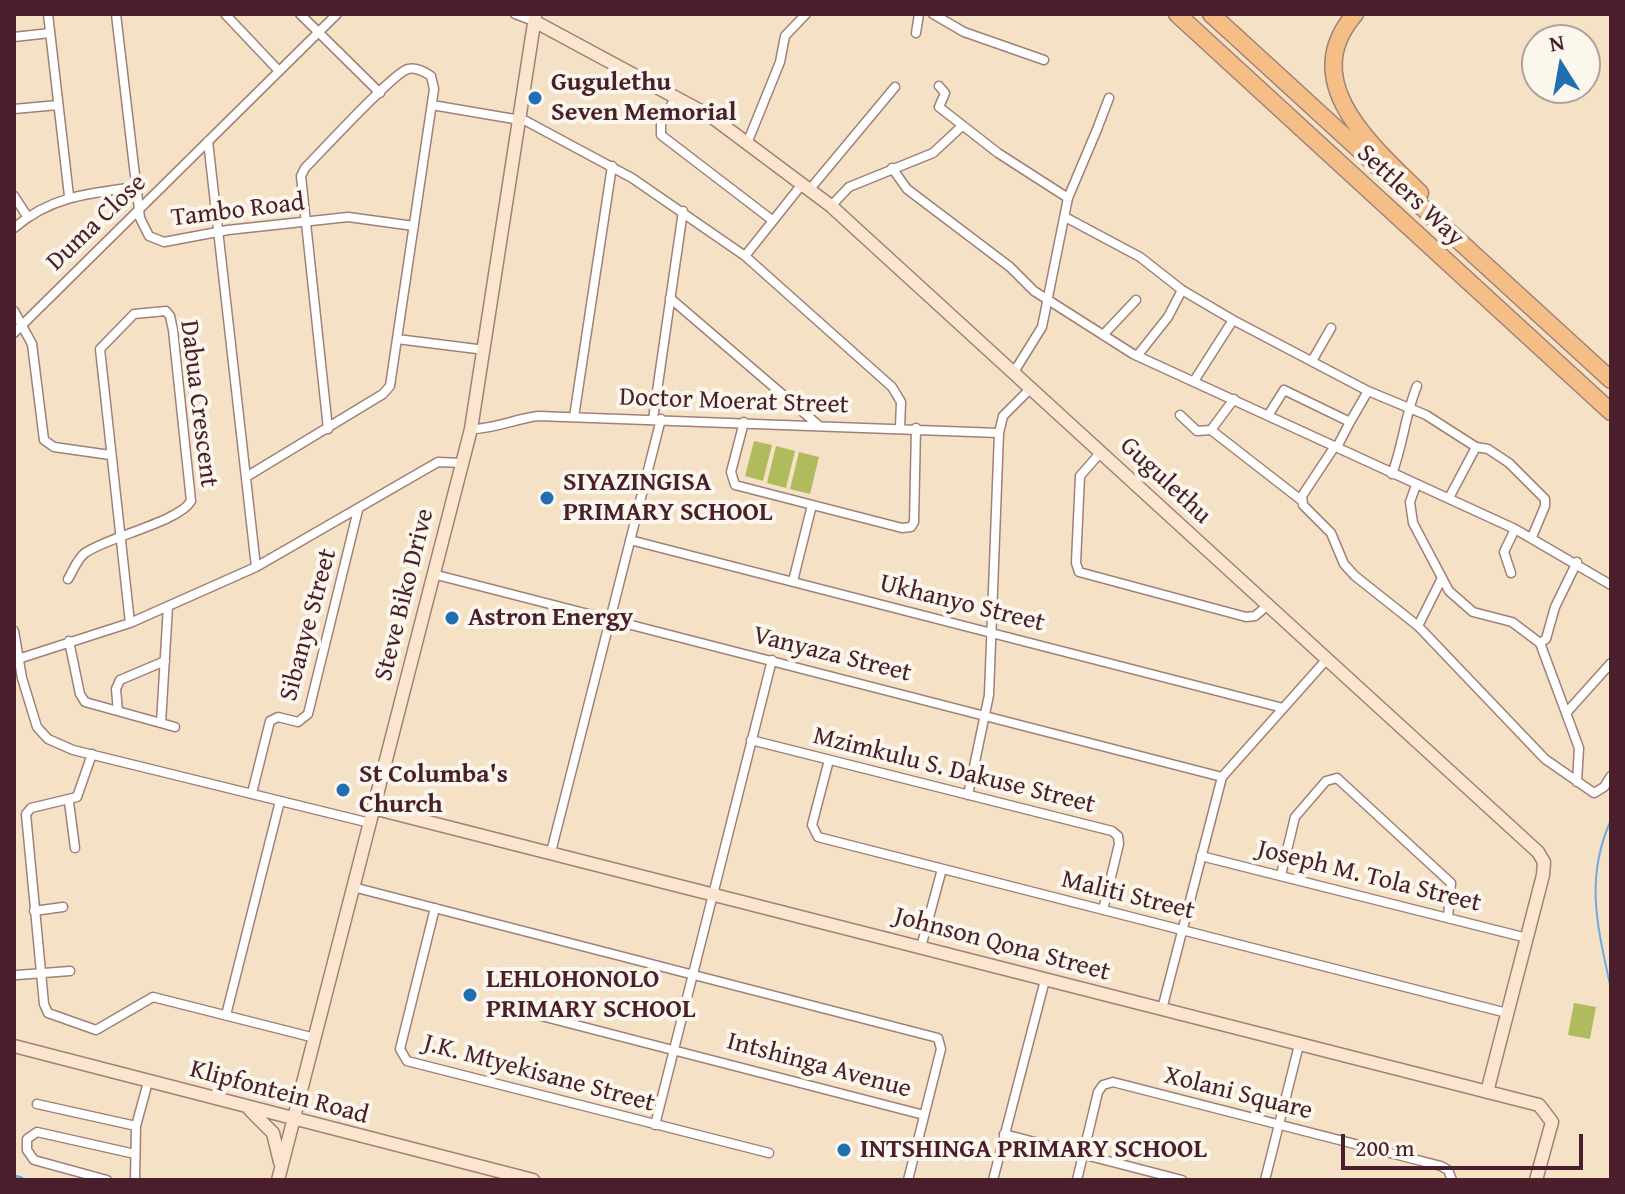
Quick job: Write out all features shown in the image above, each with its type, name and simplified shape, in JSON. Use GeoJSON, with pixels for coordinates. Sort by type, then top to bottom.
{"type":"FeatureCollection","features":[{"type":"Feature","properties":{"kind":"highway","name":"Settlers Way"},"geometry":{"type":"LineString","coordinates":[[1177,14],[1611,412]]}},
{"type":"Feature","properties":{"kind":"highway","name":"Settlers Way"},"geometry":{"type":"LineString","coordinates":[[1211,14],[1611,379]]}},
{"type":"Feature","properties":{"kind":"highway"},"geometry":{"type":"LineString","coordinates":[[1355,14],[1340,38],[1335,78],[1340,98],[1358,131],[1611,379]]}},
{"type":"Feature","properties":{"kind":"street"},"geometry":{"type":"LineString","coordinates":[[48,14],[69,196]]}},
{"type":"Feature","properties":{"kind":"street","name":"Tambo Road"},"geometry":{"type":"LineString","coordinates":[[116,14],[136,187],[145,232],[164,242],[357,217],[414,226]]}},
{"type":"Feature","properties":{"kind":"street"},"geometry":{"type":"LineString","coordinates":[[225,14],[279,71]]}},
{"type":"Feature","properties":{"kind":"street"},"geometry":{"type":"LineString","coordinates":[[300,14],[380,93]]}},
{"type":"Feature","properties":{"kind":"street","name":"Duma Close"},"geometry":{"type":"LineString","coordinates":[[14,333],[337,14]]}},
{"type":"Feature","properties":{"kind":"street"},"geometry":{"type":"LineString","coordinates":[[515,14],[537,20]]}},
{"type":"Feature","properties":{"kind":"street"},"geometry":{"type":"LineString","coordinates":[[748,141],[780,62],[785,36],[806,14]]}},
{"type":"Feature","properties":{"kind":"street"},"geometry":{"type":"LineString","coordinates":[[916,33],[919,14]]}},
{"type":"Feature","properties":{"kind":"street"},"geometry":{"type":"LineString","coordinates":[[933,14],[964,32],[1044,60]]}},
{"type":"Feature","properties":{"kind":"street","name":"Gugulethu"},"geometry":{"type":"LineString","coordinates":[[537,20],[748,141],[831,206],[1541,855],[1543,875],[1487,1092]]}},
{"type":"Feature","properties":{"kind":"street","name":"Steve Biko Drive"},"geometry":{"type":"LineString","coordinates":[[279,1174],[353,887],[365,822],[373,808],[471,429],[537,20]]}},
{"type":"Feature","properties":{"kind":"street"},"geometry":{"type":"LineString","coordinates":[[14,37],[50,33]]}},
{"type":"Feature","properties":{"kind":"street"},"geometry":{"type":"LineString","coordinates":[[246,477],[328,429],[387,390],[432,105],[431,76],[412,69],[402,72],[302,172],[328,429]]}},
{"type":"Feature","properties":{"kind":"street"},"geometry":{"type":"LineString","coordinates":[[939,86],[945,93],[939,107],[1068,198]]}},
{"type":"Feature","properties":{"kind":"street"},"geometry":{"type":"LineString","coordinates":[[745,256],[772,220],[895,87]]}},
{"type":"Feature","properties":{"kind":"street"},"geometry":{"type":"LineString","coordinates":[[676,97],[659,126],[661,135],[772,220]]}},
{"type":"Feature","properties":{"kind":"street"},"geometry":{"type":"LineString","coordinates":[[1014,372],[1040,332],[1068,198],[1109,98]]}},
{"type":"Feature","properties":{"kind":"street"},"geometry":{"type":"LineString","coordinates":[[14,109],[58,105]]}},
{"type":"Feature","properties":{"kind":"street"},"geometry":{"type":"LineString","coordinates":[[432,105],[520,119],[612,166],[683,211],[745,256],[897,392],[901,402],[900,428]]}},
{"type":"Feature","properties":{"kind":"street"},"geometry":{"type":"LineString","coordinates":[[831,206],[849,187],[933,153],[962,126]]}},
{"type":"Feature","properties":{"kind":"street"},"geometry":{"type":"LineString","coordinates":[[208,141],[256,567]]}},
{"type":"Feature","properties":{"kind":"street"},"geometry":{"type":"LineString","coordinates":[[574,417],[612,166]]}},
{"type":"Feature","properties":{"kind":"street"},"geometry":{"type":"LineString","coordinates":[[892,168],[907,189],[993,254],[1048,301],[1137,356],[1532,537],[1611,585]]}},
{"type":"Feature","properties":{"kind":"street"},"geometry":{"type":"LineString","coordinates":[[14,228],[27,216],[69,196],[136,187]]}},
{"type":"Feature","properties":{"kind":"street"},"geometry":{"type":"LineString","coordinates":[[14,196],[27,216]]}},
{"type":"Feature","properties":{"kind":"street"},"geometry":{"type":"LineString","coordinates":[[551,852],[630,540],[657,419],[683,211]]}},
{"type":"Feature","properties":{"kind":"street"},"geometry":{"type":"LineString","coordinates":[[1065,217],[1140,257],[1182,290],[1233,320],[1368,391],[1436,421],[1476,447],[1486,448],[1509,463],[1545,499],[1532,537]]}},
{"type":"Feature","properties":{"kind":"street"},"geometry":{"type":"LineString","coordinates":[[1137,356],[1168,317],[1182,290]]}},
{"type":"Feature","properties":{"kind":"street"},"geometry":{"type":"LineString","coordinates":[[670,298],[817,424]]}},
{"type":"Feature","properties":{"kind":"street"},"geometry":{"type":"LineString","coordinates":[[1103,335],[1136,300]]}},
{"type":"Feature","properties":{"kind":"street"},"geometry":{"type":"LineString","coordinates":[[14,311],[24,323],[32,344],[44,440],[54,447],[110,455]]}},
{"type":"Feature","properties":{"kind":"street","name":"Dabua Crescent"},"geometry":{"type":"LineString","coordinates":[[120,538],[182,510],[191,501],[171,318],[166,311],[134,314],[102,343],[100,354],[110,455],[130,623]]}},
{"type":"Feature","properties":{"kind":"street"},"geometry":{"type":"LineString","coordinates":[[1194,381],[1233,320]]}},
{"type":"Feature","properties":{"kind":"street"},"geometry":{"type":"LineString","coordinates":[[1312,361],[1331,328]]}},
{"type":"Feature","properties":{"kind":"street"},"geometry":{"type":"LineString","coordinates":[[397,339],[485,350]]}},
{"type":"Feature","properties":{"kind":"street"},"geometry":{"type":"LineString","coordinates":[[1392,474],[1408,408],[1417,386]]}},
{"type":"Feature","properties":{"kind":"street"},"geometry":{"type":"LineString","coordinates":[[968,795],[987,715],[999,433],[1003,416],[1032,387]]}},
{"type":"Feature","properties":{"kind":"street"},"geometry":{"type":"LineString","coordinates":[[1269,414],[1283,390],[1350,422]]}},
{"type":"Feature","properties":{"kind":"street"},"geometry":{"type":"LineString","coordinates":[[1301,500],[1368,391]]}},
{"type":"Feature","properties":{"kind":"street"},"geometry":{"type":"LineString","coordinates":[[1211,430],[1234,399]]}},
{"type":"Feature","properties":{"kind":"street"},"geometry":{"type":"LineString","coordinates":[[1180,415],[1197,431],[1211,430],[1301,500],[1311,516],[1331,533],[1344,564],[1355,576],[1418,626],[1545,759],[1597,792],[1611,776]]}},
{"type":"Feature","properties":{"kind":"street","name":"Doctor Moerat Street"},"geometry":{"type":"LineString","coordinates":[[471,429],[493,429],[514,419],[538,416],[999,433]]}},
{"type":"Feature","properties":{"kind":"street"},"geometry":{"type":"LineString","coordinates":[[744,422],[732,481],[742,487],[892,527],[911,527],[914,522],[916,428]]}},
{"type":"Feature","properties":{"kind":"street"},"geometry":{"type":"LineString","coordinates":[[1449,498],[1476,447]]}},
{"type":"Feature","properties":{"kind":"street"},"geometry":{"type":"LineString","coordinates":[[1101,452],[1080,476],[1076,563],[1079,572],[1246,617],[1255,616],[1268,605]]}},
{"type":"Feature","properties":{"kind":"street"},"geometry":{"type":"LineString","coordinates":[[18,659],[30,652],[130,623],[256,567],[438,462],[462,463]]}},
{"type":"Feature","properties":{"kind":"street"},"geometry":{"type":"LineString","coordinates":[[1416,485],[1410,502],[1413,523],[1441,580],[1473,612],[1516,624],[1540,643],[1581,754],[1577,782]]}},
{"type":"Feature","properties":{"kind":"street"},"geometry":{"type":"LineString","coordinates":[[793,581],[812,505]]}},
{"type":"Feature","properties":{"kind":"street","name":"Sibanye Street"},"geometry":{"type":"LineString","coordinates":[[252,793],[269,724],[274,718],[298,722],[308,714],[358,510]]}},
{"type":"Feature","properties":{"kind":"street"},"geometry":{"type":"LineString","coordinates":[[1511,573],[1504,552],[1515,529]]}},
{"type":"Feature","properties":{"kind":"street"},"geometry":{"type":"LineString","coordinates":[[68,579],[82,555],[120,538]]}},
{"type":"Feature","properties":{"kind":"street","name":"Ukhanyo Street"},"geometry":{"type":"LineString","coordinates":[[630,540],[1283,708]]}},
{"type":"Feature","properties":{"kind":"street"},"geometry":{"type":"LineString","coordinates":[[1540,643],[1546,639],[1555,607],[1577,562]]}},
{"type":"Feature","properties":{"kind":"street","name":"Vanyaza Street"},"geometry":{"type":"LineString","coordinates":[[433,574],[1222,777]]}},
{"type":"Feature","properties":{"kind":"street"},"geometry":{"type":"LineString","coordinates":[[1418,626],[1441,580]]}},
{"type":"Feature","properties":{"kind":"street"},"geometry":{"type":"LineString","coordinates":[[161,723],[168,606]]}},
{"type":"Feature","properties":{"kind":"street"},"geometry":{"type":"LineString","coordinates":[[14,632],[23,649],[30,652]]}},
{"type":"Feature","properties":{"kind":"street"},"geometry":{"type":"LineString","coordinates":[[14,632],[33,718],[41,733],[60,745],[365,822]]}},
{"type":"Feature","properties":{"kind":"street"},"geometry":{"type":"LineString","coordinates":[[69,641],[81,698],[89,704],[175,727]]}},
{"type":"Feature","properties":{"kind":"street"},"geometry":{"type":"LineString","coordinates":[[1162,1009],[1222,777],[1327,659]]}},
{"type":"Feature","properties":{"kind":"street"},"geometry":{"type":"LineString","coordinates":[[655,1125],[772,660]]}},
{"type":"Feature","properties":{"kind":"street"},"geometry":{"type":"LineString","coordinates":[[118,711],[116,689],[120,680],[165,661]]}},
{"type":"Feature","properties":{"kind":"street"},"geometry":{"type":"LineString","coordinates":[[1567,712],[1611,663]]}},
{"type":"Feature","properties":{"kind":"street","name":"Mzimkulu S. Dakuse Street"},"geometry":{"type":"LineString","coordinates":[[751,740],[1116,833],[1119,844],[1103,910]]}},
{"type":"Feature","properties":{"kind":"street"},"geometry":{"type":"LineString","coordinates":[[92,754],[81,793],[69,802],[31,808],[26,814],[34,911],[48,1013],[84,1029],[102,1028],[153,997],[315,1038]]}},
{"type":"Feature","properties":{"kind":"street","name":"Maliti Street"},"geometry":{"type":"LineString","coordinates":[[829,760],[812,825],[814,834],[1507,1013]]}},
{"type":"Feature","properties":{"kind":"street"},"geometry":{"type":"LineString","coordinates":[[1281,875],[1295,817],[1326,781],[1337,778],[1451,883],[1448,918]]}},
{"type":"Feature","properties":{"kind":"street"},"geometry":{"type":"LineString","coordinates":[[226,1015],[280,801]]}},
{"type":"Feature","properties":{"kind":"street"},"geometry":{"type":"LineString","coordinates":[[69,802],[75,848]]}},
{"type":"Feature","properties":{"kind":"street","name":"Johnson Qona Street"},"geometry":{"type":"LineString","coordinates":[[373,808],[713,892],[1539,1105],[1550,1116],[1550,1130],[1536,1180]]}},
{"type":"Feature","properties":{"kind":"street","name":"Joseph M. Tola Street"},"geometry":{"type":"LineString","coordinates":[[1201,856],[1527,938]]}},
{"type":"Feature","properties":{"kind":"street"},"geometry":{"type":"LineString","coordinates":[[921,947],[942,869]]}},
{"type":"Feature","properties":{"kind":"street"},"geometry":{"type":"LineString","coordinates":[[353,887],[938,1038],[941,1049],[908,1180]]}},
{"type":"Feature","properties":{"kind":"street"},"geometry":{"type":"LineString","coordinates":[[34,911],[63,907]]}},
{"type":"Feature","properties":{"kind":"street","name":"J.K. Mtyekisane Street"},"geometry":{"type":"LineString","coordinates":[[435,908],[400,1049],[403,1058],[769,1153]]}},
{"type":"Feature","properties":{"kind":"street"},"geometry":{"type":"LineString","coordinates":[[17,975],[70,971]]}},
{"type":"Feature","properties":{"kind":"street"},"geometry":{"type":"LineString","coordinates":[[993,1180],[1045,980]]}},
{"type":"Feature","properties":{"kind":"street","name":"Intshinga Avenue"},"geometry":{"type":"LineString","coordinates":[[518,1010],[924,1115]]}},
{"type":"Feature","properties":{"kind":"street"},"geometry":{"type":"LineString","coordinates":[[1265,1180],[1299,1045]]}},
{"type":"Feature","properties":{"kind":"street","name":"Klipfontein Road"},"geometry":{"type":"LineString","coordinates":[[15,1047],[533,1180]]}},
{"type":"Feature","properties":{"kind":"street"},"geometry":{"type":"LineString","coordinates":[[135,1180],[136,1126],[148,1082]]}},
{"type":"Feature","properties":{"kind":"street","name":"Xolani Square"},"geometry":{"type":"LineString","coordinates":[[1077,1180],[1098,1092],[1110,1083],[1441,1166],[1448,1170],[1452,1180]]}},
{"type":"Feature","properties":{"kind":"street"},"geometry":{"type":"LineString","coordinates":[[37,1104],[136,1126]]}},
{"type":"Feature","properties":{"kind":"street"},"geometry":{"type":"LineString","coordinates":[[248,1108],[275,1137],[279,1174]]}},
{"type":"Feature","properties":{"kind":"street"},"geometry":{"type":"LineString","coordinates":[[107,1180],[34,1160],[27,1150],[27,1139],[37,1132],[135,1154]]}},
{"type":"Feature","properties":{"kind":"street"},"geometry":{"type":"LineString","coordinates":[[1004,1134],[1182,1180]]}},
{"type":"Feature","properties":{"kind":"green space"},"geometry":{"type":"Polygon","coordinates":[[[754,441],[772,445],[763,481],[745,476],[754,441]]]}},
{"type":"Feature","properties":{"kind":"green space"},"geometry":{"type":"Polygon","coordinates":[[[776,446],[795,451],[786,488],[767,483],[776,446]]]}},
{"type":"Feature","properties":{"kind":"green space"},"geometry":{"type":"Polygon","coordinates":[[[799,452],[819,457],[810,494],[790,489],[799,452]]]}},
{"type":"Feature","properties":{"kind":"green space"},"geometry":{"type":"Polygon","coordinates":[[[1574,1003],[1596,1007],[1590,1039],[1568,1035],[1574,1003]]]}},
{"type":"Feature","properties":{"kind":"waterway"},"geometry":{"type":"LineString","coordinates":[[1611,820],[1598,863],[1596,884],[1598,925],[1611,989]]}},
{"type":"Feature","properties":{"kind":"place","name":"Gugulethu Seven Memorial"},"geometry":{"type":"Point","coordinates":[535,98]}},
{"type":"Feature","properties":{"kind":"place","name":"SIYAZINGISA PRIMARY SCHOOL"},"geometry":{"type":"Point","coordinates":[547,498]}},
{"type":"Feature","properties":{"kind":"place","name":"Astron Energy"},"geometry":{"type":"Point","coordinates":[452,618]}},
{"type":"Feature","properties":{"kind":"place","name":"St Columba's Church"},"geometry":{"type":"Point","coordinates":[343,790]}},
{"type":"Feature","properties":{"kind":"place","name":"LEHLOHONOLO PRIMARY SCHOOL"},"geometry":{"type":"Point","coordinates":[470,995]}},
{"type":"Feature","properties":{"kind":"place","name":"INTSHINGA PRIMARY SCHOOL"},"geometry":{"type":"Point","coordinates":[844,1150]}}]}
